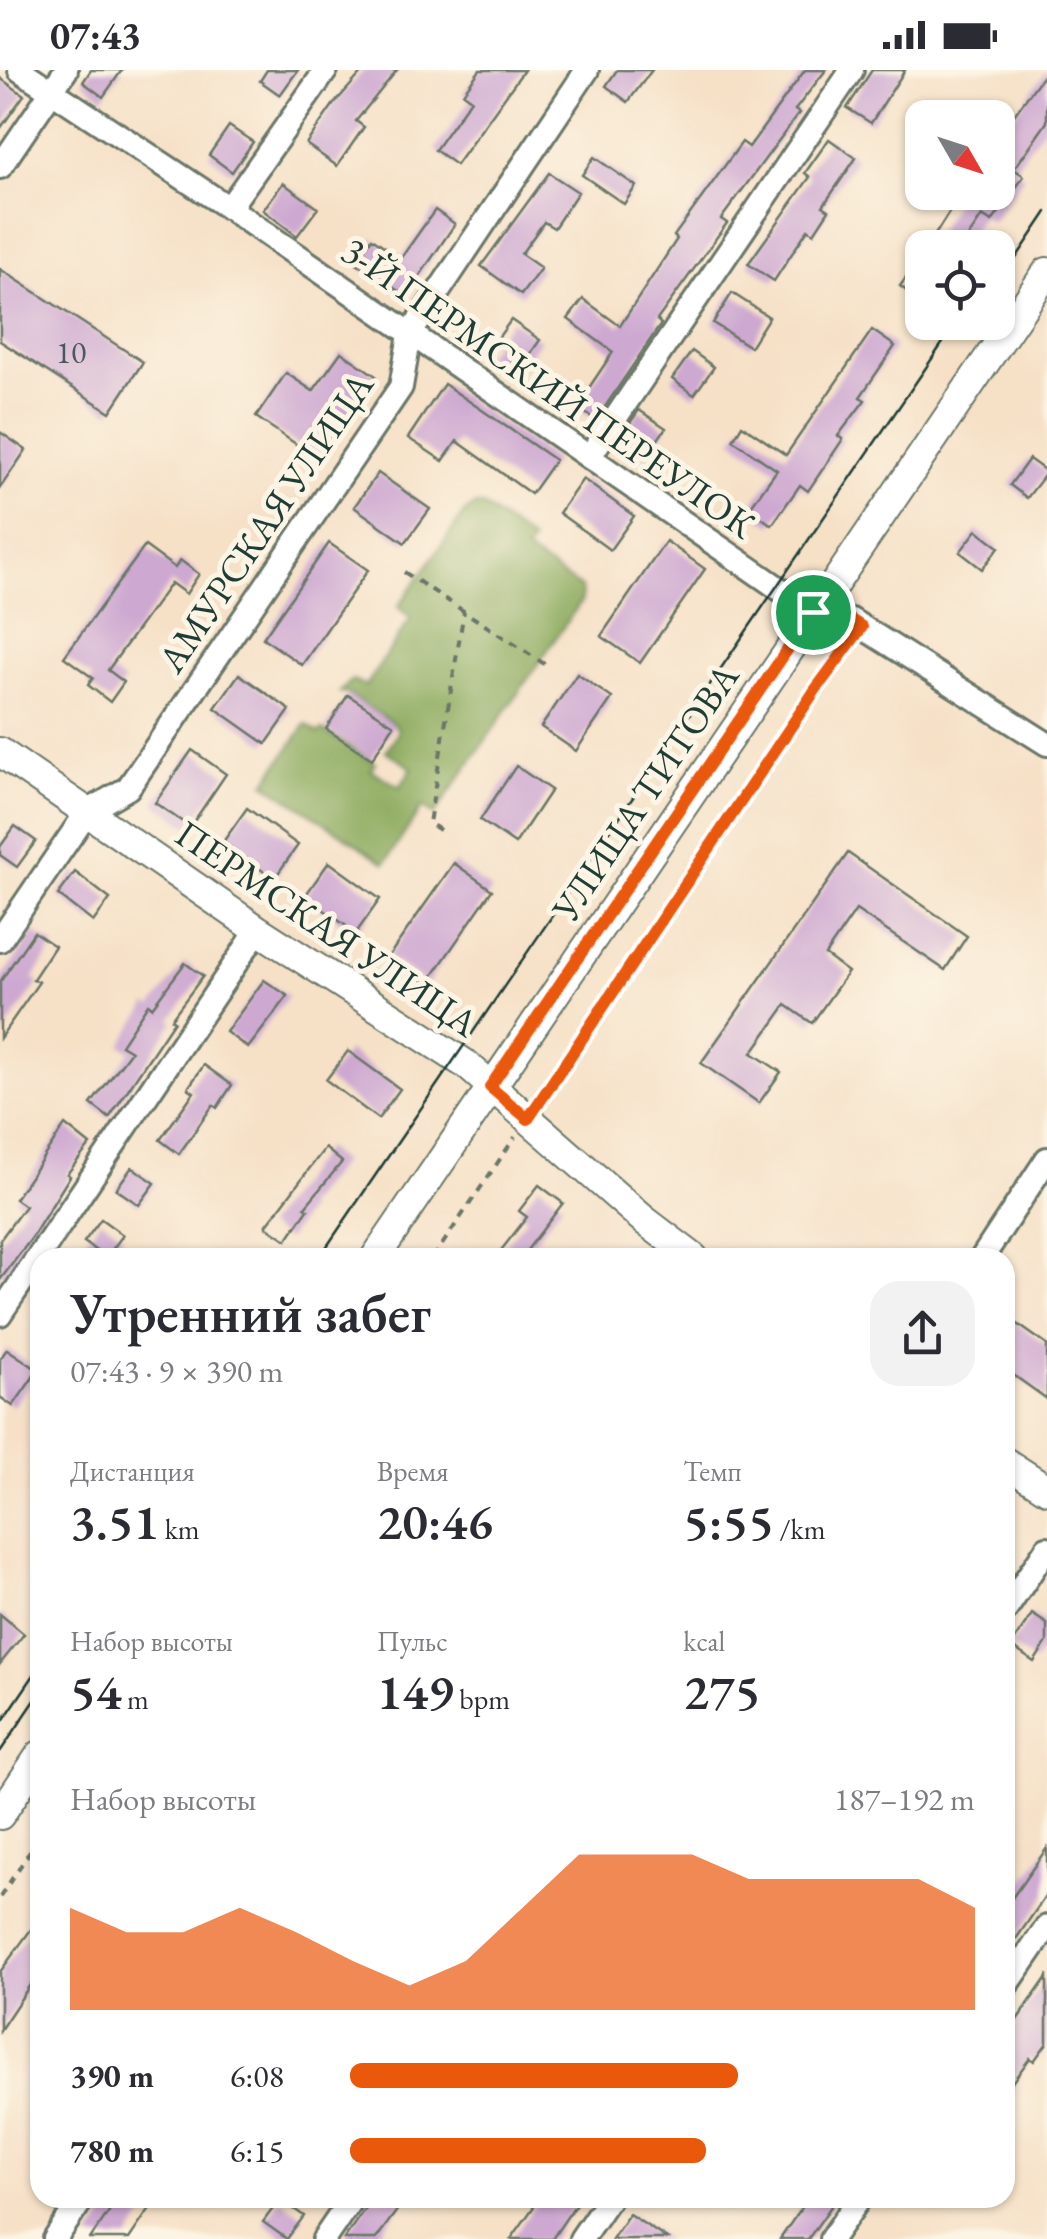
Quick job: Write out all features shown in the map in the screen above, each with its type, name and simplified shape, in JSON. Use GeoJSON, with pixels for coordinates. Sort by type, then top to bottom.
{"type":"FeatureCollection","features":[{"type":"Feature","properties":{"kind":"street","name":"3-Й ПЕРМСКИЙ ПЕРЕУЛОК"},"geometry":{"type":"LineString","coordinates":[[20,70],[229,208],[813,612],[851,620],[1047,744]]}},
{"type":"Feature","properties":{"kind":"street"},"geometry":{"type":"LineString","coordinates":[[0,166],[66,70]]}},
{"type":"Feature","properties":{"kind":"street"},"geometry":{"type":"LineString","coordinates":[[229,208],[326,70]]}},
{"type":"Feature","properties":{"kind":"street","name":"АМУРСКАЯ УЛИЦА"},"geometry":{"type":"LineString","coordinates":[[0,940],[87,812],[128,788],[401,387],[410,334],[587,70]]}},
{"type":"Feature","properties":{"kind":"street"},"geometry":{"type":"LineString","coordinates":[[589,457],[852,70]]}},
{"type":"Feature","properties":{"kind":"street","name":"УЛИЦА ТИТОВА"},"geometry":{"type":"LineString","coordinates":[[382,1248],[1047,272]]}},
{"type":"Feature","properties":{"kind":"street","name":"ПЕРМСКАЯ УЛИЦА"},"geometry":{"type":"LineString","coordinates":[[0,752],[258,930],[467,1065],[681,1248]]}},
{"type":"Feature","properties":{"kind":"street"},"geometry":{"type":"LineString","coordinates":[[44,1248],[258,930]]}},
{"type":"Feature","properties":{"kind":"street"},"geometry":{"type":"LineString","coordinates":[[989,1248],[1047,1160]]}},
{"type":"Feature","properties":{"kind":"street"},"geometry":{"type":"LineString","coordinates":[[0,1314],[30,1269]]}},
{"type":"Feature","properties":{"kind":"street"},"geometry":{"type":"LineString","coordinates":[[1015,1468],[1047,1489]]}},
{"type":"Feature","properties":{"kind":"street"},"geometry":{"type":"LineString","coordinates":[[1015,1596],[1047,1548]]}},
{"type":"Feature","properties":{"kind":"street"},"geometry":{"type":"LineString","coordinates":[[0,1815],[30,1770]]}},
{"type":"Feature","properties":{"kind":"street"},"geometry":{"type":"LineString","coordinates":[[1015,1974],[1047,1928]]}},
{"type":"Feature","properties":{"kind":"street"},"geometry":{"type":"LineString","coordinates":[[55,2239],[76,2208]]}},
{"type":"Feature","properties":{"kind":"street"},"geometry":{"type":"LineString","coordinates":[[324,2239],[345,2208]]}},
{"type":"Feature","properties":{"kind":"street"},"geometry":{"type":"LineString","coordinates":[[581,2239],[602,2208]]}},
{"type":"Feature","properties":{"kind":"street"},"geometry":{"type":"LineString","coordinates":[[831,2239],[853,2208]]}},
{"type":"Feature","properties":{"kind":"path"},"geometry":{"type":"LineString","coordinates":[[404,572],[550,667]]}},
{"type":"Feature","properties":{"kind":"path"},"geometry":{"type":"LineString","coordinates":[[440,830],[430,823],[464,612]]}},
{"type":"Feature","properties":{"kind":"path"},"geometry":{"type":"LineString","coordinates":[[441,1248],[794,721],[862,627]]}},
{"type":"Feature","properties":{"kind":"path"},"geometry":{"type":"LineString","coordinates":[[0,1897],[30,1851]]}},
{"type":"Feature","properties":{"kind":"green space"},"geometry":{"type":"Polygon","coordinates":[[[475,505],[483,506],[532,541],[526,551],[581,588],[582,600],[434,815],[422,807],[385,863],[265,783],[306,724],[375,763],[371,770],[400,787],[412,768],[386,751],[398,733],[396,725],[340,692],[352,680],[366,686],[411,618],[398,607],[465,512],[475,505]]]}},
{"type":"Feature","properties":{"kind":"building"},"geometry":{"type":"Polygon","coordinates":[[[91,70],[122,70],[103,97],[83,82],[91,70]]]}},
{"type":"Feature","properties":{"kind":"building"},"geometry":{"type":"Polygon","coordinates":[[[267,70],[298,70],[280,95],[260,81],[267,70]]]}},
{"type":"Feature","properties":{"kind":"building"},"geometry":{"type":"Polygon","coordinates":[[[364,70],[397,70],[356,121],[364,127],[337,166],[306,144],[364,70]]]}},
{"type":"Feature","properties":{"kind":"building"},"geometry":{"type":"Polygon","coordinates":[[[480,70],[524,70],[456,165],[435,150],[471,99],[463,93],[480,70]]]}},
{"type":"Feature","properties":{"kind":"building"},"geometry":{"type":"Polygon","coordinates":[[[617,70],[652,70],[628,102],[606,86],[617,70]]]}},
{"type":"Feature","properties":{"kind":"building"},"geometry":{"type":"Polygon","coordinates":[[[805,70],[826,70],[721,219],[727,223],[657,320],[661,324],[596,420],[576,407],[613,352],[568,319],[583,299],[620,326],[677,239],[674,236],[742,142],[749,147],[805,70]]]}},
{"type":"Feature","properties":{"kind":"building"},"geometry":{"type":"Polygon","coordinates":[[[872,70],[905,70],[871,123],[847,108],[872,70]]]}},
{"type":"Feature","properties":{"kind":"building"},"geometry":{"type":"Polygon","coordinates":[[[1047,70],[1047,122],[1015,168],[1015,114],[1047,70]]]}},
{"type":"Feature","properties":{"kind":"building"},"geometry":{"type":"Polygon","coordinates":[[[0,78],[24,95],[0,129],[0,78]]]}},
{"type":"Feature","properties":{"kind":"building"},"geometry":{"type":"Polygon","coordinates":[[[229,126],[253,142],[232,172],[209,155],[229,126]]]}},
{"type":"Feature","properties":{"kind":"building"},"geometry":{"type":"Polygon","coordinates":[[[829,139],[856,158],[823,206],[829,210],[814,233],[808,229],[774,281],[748,264],[810,177],[805,173],[829,139]]]}},
{"type":"Feature","properties":{"kind":"building"},"geometry":{"type":"Polygon","coordinates":[[[594,157],[636,186],[624,204],[582,175],[594,157]]]}},
{"type":"Feature","properties":{"kind":"building"},"geometry":{"type":"Polygon","coordinates":[[[1015,170],[1024,176],[1015,189],[1015,170]]]}},
{"type":"Feature","properties":{"kind":"building"},"geometry":{"type":"Polygon","coordinates":[[[549,173],[578,192],[554,228],[544,222],[521,254],[541,268],[521,295],[481,266],[549,173]]]}},
{"type":"Feature","properties":{"kind":"building"},"geometry":{"type":"Polygon","coordinates":[[[283,183],[318,208],[297,236],[263,210],[283,183]]]}},
{"type":"Feature","properties":{"kind":"building"},"geometry":{"type":"Polygon","coordinates":[[[435,210],[455,224],[406,296],[355,262],[372,238],[401,258],[435,210]]]}},
{"type":"Feature","properties":{"kind":"building"},"geometry":{"type":"Polygon","coordinates":[[[951,210],[1000,210],[992,222],[982,216],[973,230],[938,230],[951,210]]]}},
{"type":"Feature","properties":{"kind":"building"},"geometry":{"type":"Polygon","coordinates":[[[0,269],[143,362],[110,412],[0,341],[0,269]]]}},
{"type":"Feature","properties":{"kind":"building"},"geometry":{"type":"Polygon","coordinates":[[[732,293],[769,317],[750,347],[713,323],[732,293]]]}},
{"type":"Feature","properties":{"kind":"building"},"geometry":{"type":"Polygon","coordinates":[[[511,320],[540,340],[514,377],[485,356],[511,320]]]}},
{"type":"Feature","properties":{"kind":"building"},"geometry":{"type":"Polygon","coordinates":[[[872,330],[895,346],[860,397],[865,400],[838,436],[843,439],[808,491],[800,485],[772,525],[749,509],[777,470],[733,440],[742,425],[786,455],[872,330]]]}},
{"type":"Feature","properties":{"kind":"building"},"geometry":{"type":"Polygon","coordinates":[[[692,351],[714,367],[694,395],[672,379],[692,351]]]}},
{"type":"Feature","properties":{"kind":"building"},"geometry":{"type":"Polygon","coordinates":[[[341,352],[376,376],[318,459],[256,417],[286,373],[313,391],[341,352]]]}},
{"type":"Feature","properties":{"kind":"building"},"geometry":{"type":"Polygon","coordinates":[[[444,384],[555,460],[531,494],[457,441],[443,461],[408,438],[444,384]]]}},
{"type":"Feature","properties":{"kind":"building"},"geometry":{"type":"Polygon","coordinates":[[[639,410],[666,428],[646,456],[621,436],[639,410]]]}},
{"type":"Feature","properties":{"kind":"building"},"geometry":{"type":"Polygon","coordinates":[[[0,432],[26,450],[0,488],[0,432]]]}},
{"type":"Feature","properties":{"kind":"building"},"geometry":{"type":"Polygon","coordinates":[[[1029,459],[1047,472],[1027,498],[1010,485],[1029,459]]]}},
{"type":"Feature","properties":{"kind":"building"},"geometry":{"type":"Polygon","coordinates":[[[378,473],[430,509],[405,543],[354,507],[378,473]]]}},
{"type":"Feature","properties":{"kind":"building"},"geometry":{"type":"Polygon","coordinates":[[[583,479],[634,516],[610,550],[559,513],[583,479]]]}},
{"type":"Feature","properties":{"kind":"building"},"geometry":{"type":"Polygon","coordinates":[[[977,530],[999,547],[982,569],[960,552],[977,530]]]}},
{"type":"Feature","properties":{"kind":"building"},"geometry":{"type":"Polygon","coordinates":[[[666,541],[705,569],[640,663],[601,636],[666,541]]]}},
{"type":"Feature","properties":{"kind":"building"},"geometry":{"type":"Polygon","coordinates":[[[329,543],[368,570],[302,665],[263,638],[329,543]]]}},
{"type":"Feature","properties":{"kind":"building"},"geometry":{"type":"Polygon","coordinates":[[[145,546],[175,568],[180,560],[199,574],[186,594],[171,583],[108,670],[124,682],[110,702],[88,685],[93,678],[64,657],[145,546]]]}},
{"type":"Feature","properties":{"kind":"building"},"geometry":{"type":"Polygon","coordinates":[[[239,674],[290,710],[266,744],[215,708],[239,674]]]}},
{"type":"Feature","properties":{"kind":"building"},"geometry":{"type":"Polygon","coordinates":[[[577,674],[612,698],[576,751],[541,727],[577,674]]]}},
{"type":"Feature","properties":{"kind":"building"},"geometry":{"type":"Polygon","coordinates":[[[348,695],[394,725],[372,759],[326,729],[348,695]]]}},
{"type":"Feature","properties":{"kind":"building"},"geometry":{"type":"Polygon","coordinates":[[[192,750],[226,774],[190,827],[155,803],[192,750]]]}},
{"type":"Feature","properties":{"kind":"building"},"geometry":{"type":"Polygon","coordinates":[[[516,766],[551,790],[515,844],[480,820],[516,766]]]}},
{"type":"Feature","properties":{"kind":"building"},"geometry":{"type":"Polygon","coordinates":[[[247,808],[298,845],[274,879],[223,842],[247,808]]]}},
{"type":"Feature","properties":{"kind":"building"},"geometry":{"type":"Polygon","coordinates":[[[15,826],[36,841],[17,867],[0,855],[0,847],[15,826]]]}},
{"type":"Feature","properties":{"kind":"building"},"geometry":{"type":"Polygon","coordinates":[[[848,853],[967,936],[945,970],[856,910],[825,955],[848,972],[812,1023],[786,1005],[752,1053],[781,1072],[759,1103],[701,1063],[848,853]]]}},
{"type":"Feature","properties":{"kind":"building"},"geometry":{"type":"Polygon","coordinates":[[[329,862],[380,899],[356,933],[305,896],[329,862]]]}},
{"type":"Feature","properties":{"kind":"building"},"geometry":{"type":"Polygon","coordinates":[[[454,863],[492,890],[427,984],[388,957],[454,863]]]}},
{"type":"Feature","properties":{"kind":"building"},"geometry":{"type":"Polygon","coordinates":[[[75,872],[110,899],[93,922],[58,895],[75,872]]]}},
{"type":"Feature","properties":{"kind":"building"},"geometry":{"type":"Polygon","coordinates":[[[34,932],[55,946],[33,979],[39,982],[0,1038],[0,982],[34,932]]]}},
{"type":"Feature","properties":{"kind":"building"},"geometry":{"type":"Polygon","coordinates":[[[185,963],[203,976],[109,1118],[91,1104],[131,1051],[121,1045],[148,1004],[152,1007],[185,963]]]}},
{"type":"Feature","properties":{"kind":"building"},"geometry":{"type":"Polygon","coordinates":[[[264,980],[288,996],[248,1048],[226,1032],[264,980]]]}},
{"type":"Feature","properties":{"kind":"building"},"geometry":{"type":"Polygon","coordinates":[[[348,1051],[400,1089],[378,1119],[326,1080],[348,1051]]]}},
{"type":"Feature","properties":{"kind":"building"},"geometry":{"type":"Polygon","coordinates":[[[204,1065],[232,1085],[179,1154],[160,1140],[194,1092],[188,1088],[204,1065]]]}},
{"type":"Feature","properties":{"kind":"building"},"geometry":{"type":"Polygon","coordinates":[[[65,1125],[90,1145],[67,1174],[70,1176],[31,1239],[0,1280],[0,1240],[25,1206],[15,1199],[65,1125]]]}},
{"type":"Feature","properties":{"kind":"building"},"geometry":{"type":"Polygon","coordinates":[[[325,1148],[342,1162],[305,1207],[308,1209],[287,1240],[266,1226],[325,1148]]]}},
{"type":"Feature","properties":{"kind":"building"},"geometry":{"type":"Polygon","coordinates":[[[132,1167],[155,1183],[139,1205],[116,1189],[132,1167]]]}},
{"type":"Feature","properties":{"kind":"building"},"geometry":{"type":"Polygon","coordinates":[[[539,1185],[563,1203],[529,1248],[503,1248],[527,1217],[519,1211],[539,1185]]]}},
{"type":"Feature","properties":{"kind":"building"},"geometry":{"type":"Polygon","coordinates":[[[101,1219],[123,1235],[113,1248],[92,1248],[84,1242],[101,1219]]]}},
{"type":"Feature","properties":{"kind":"building"},"geometry":{"type":"Polygon","coordinates":[[[1015,1322],[1047,1345],[1047,1399],[1015,1376],[1015,1322]]]}},
{"type":"Feature","properties":{"kind":"building"},"geometry":{"type":"Polygon","coordinates":[[[7,1349],[30,1365],[30,1382],[13,1406],[0,1397],[0,1359],[7,1349]]]}},
{"type":"Feature","properties":{"kind":"building"},"geometry":{"type":"Polygon","coordinates":[[[0,1614],[24,1634],[0,1664],[0,1614]]]}},
{"type":"Feature","properties":{"kind":"building"},"geometry":{"type":"Polygon","coordinates":[[[1032,1614],[1047,1624],[1047,1642],[1034,1662],[1015,1649],[1015,1640],[1032,1614]]]}},
{"type":"Feature","properties":{"kind":"building"},"geometry":{"type":"Polygon","coordinates":[[[1047,1848],[1047,1894],[1015,1940],[1015,1894],[1047,1848]]]}},
{"type":"Feature","properties":{"kind":"building"},"geometry":{"type":"Polygon","coordinates":[[[30,1931],[30,1985],[0,2030],[0,1972],[30,1931]]]}},
{"type":"Feature","properties":{"kind":"building"},"geometry":{"type":"Polygon","coordinates":[[[1047,1977],[1047,2043],[1015,2078],[1015,2023],[1047,1977]]]}},
{"type":"Feature","properties":{"kind":"building"},"geometry":{"type":"Polygon","coordinates":[[[111,2208],[150,2208],[129,2239],[90,2239],[111,2208]]]}},
{"type":"Feature","properties":{"kind":"building"},"geometry":{"type":"Polygon","coordinates":[[[273,2208],[293,2208],[304,2216],[287,2239],[263,2222],[273,2208]]]}},
{"type":"Feature","properties":{"kind":"building"},"geometry":{"type":"Polygon","coordinates":[[[365,2208],[399,2208],[376,2239],[344,2239],[365,2208]]]}},
{"type":"Feature","properties":{"kind":"building"},"geometry":{"type":"Polygon","coordinates":[[[533,2208],[573,2208],[552,2239],[511,2239],[533,2208]]]}},
{"type":"Feature","properties":{"kind":"building"},"geometry":{"type":"Polygon","coordinates":[[[801,2208],[830,2208],[808,2239],[780,2239],[801,2208]]]}},
{"type":"Feature","properties":{"kind":"building"},"geometry":{"type":"Polygon","coordinates":[[[629,2214],[667,2239],[612,2239],[629,2214]]]}},
{"type":"Feature","properties":{"kind":"tram line"},"geometry":{"type":"LineString","coordinates":[[1015,260],[1047,212]]}},
{"type":"Feature","properties":{"kind":"tram line"},"geometry":{"type":"LineString","coordinates":[[326,1248],[945,340]]}},
{"type":"Feature","properties":{"kind":"tram line"},"geometry":{"type":"LineString","coordinates":[[0,1725],[30,1681]]}},
{"type":"Feature","properties":{"kind":"tram line"},"geometry":{"type":"LineString","coordinates":[[0,1752],[30,1708]]}},
{"type":"Feature","properties":{"kind":"route"},"geometry":{"type":"LineString","coordinates":[[813,612],[851,620],[862,627],[816,689],[528,1119],[490,1087],[813,612]]}}]}
